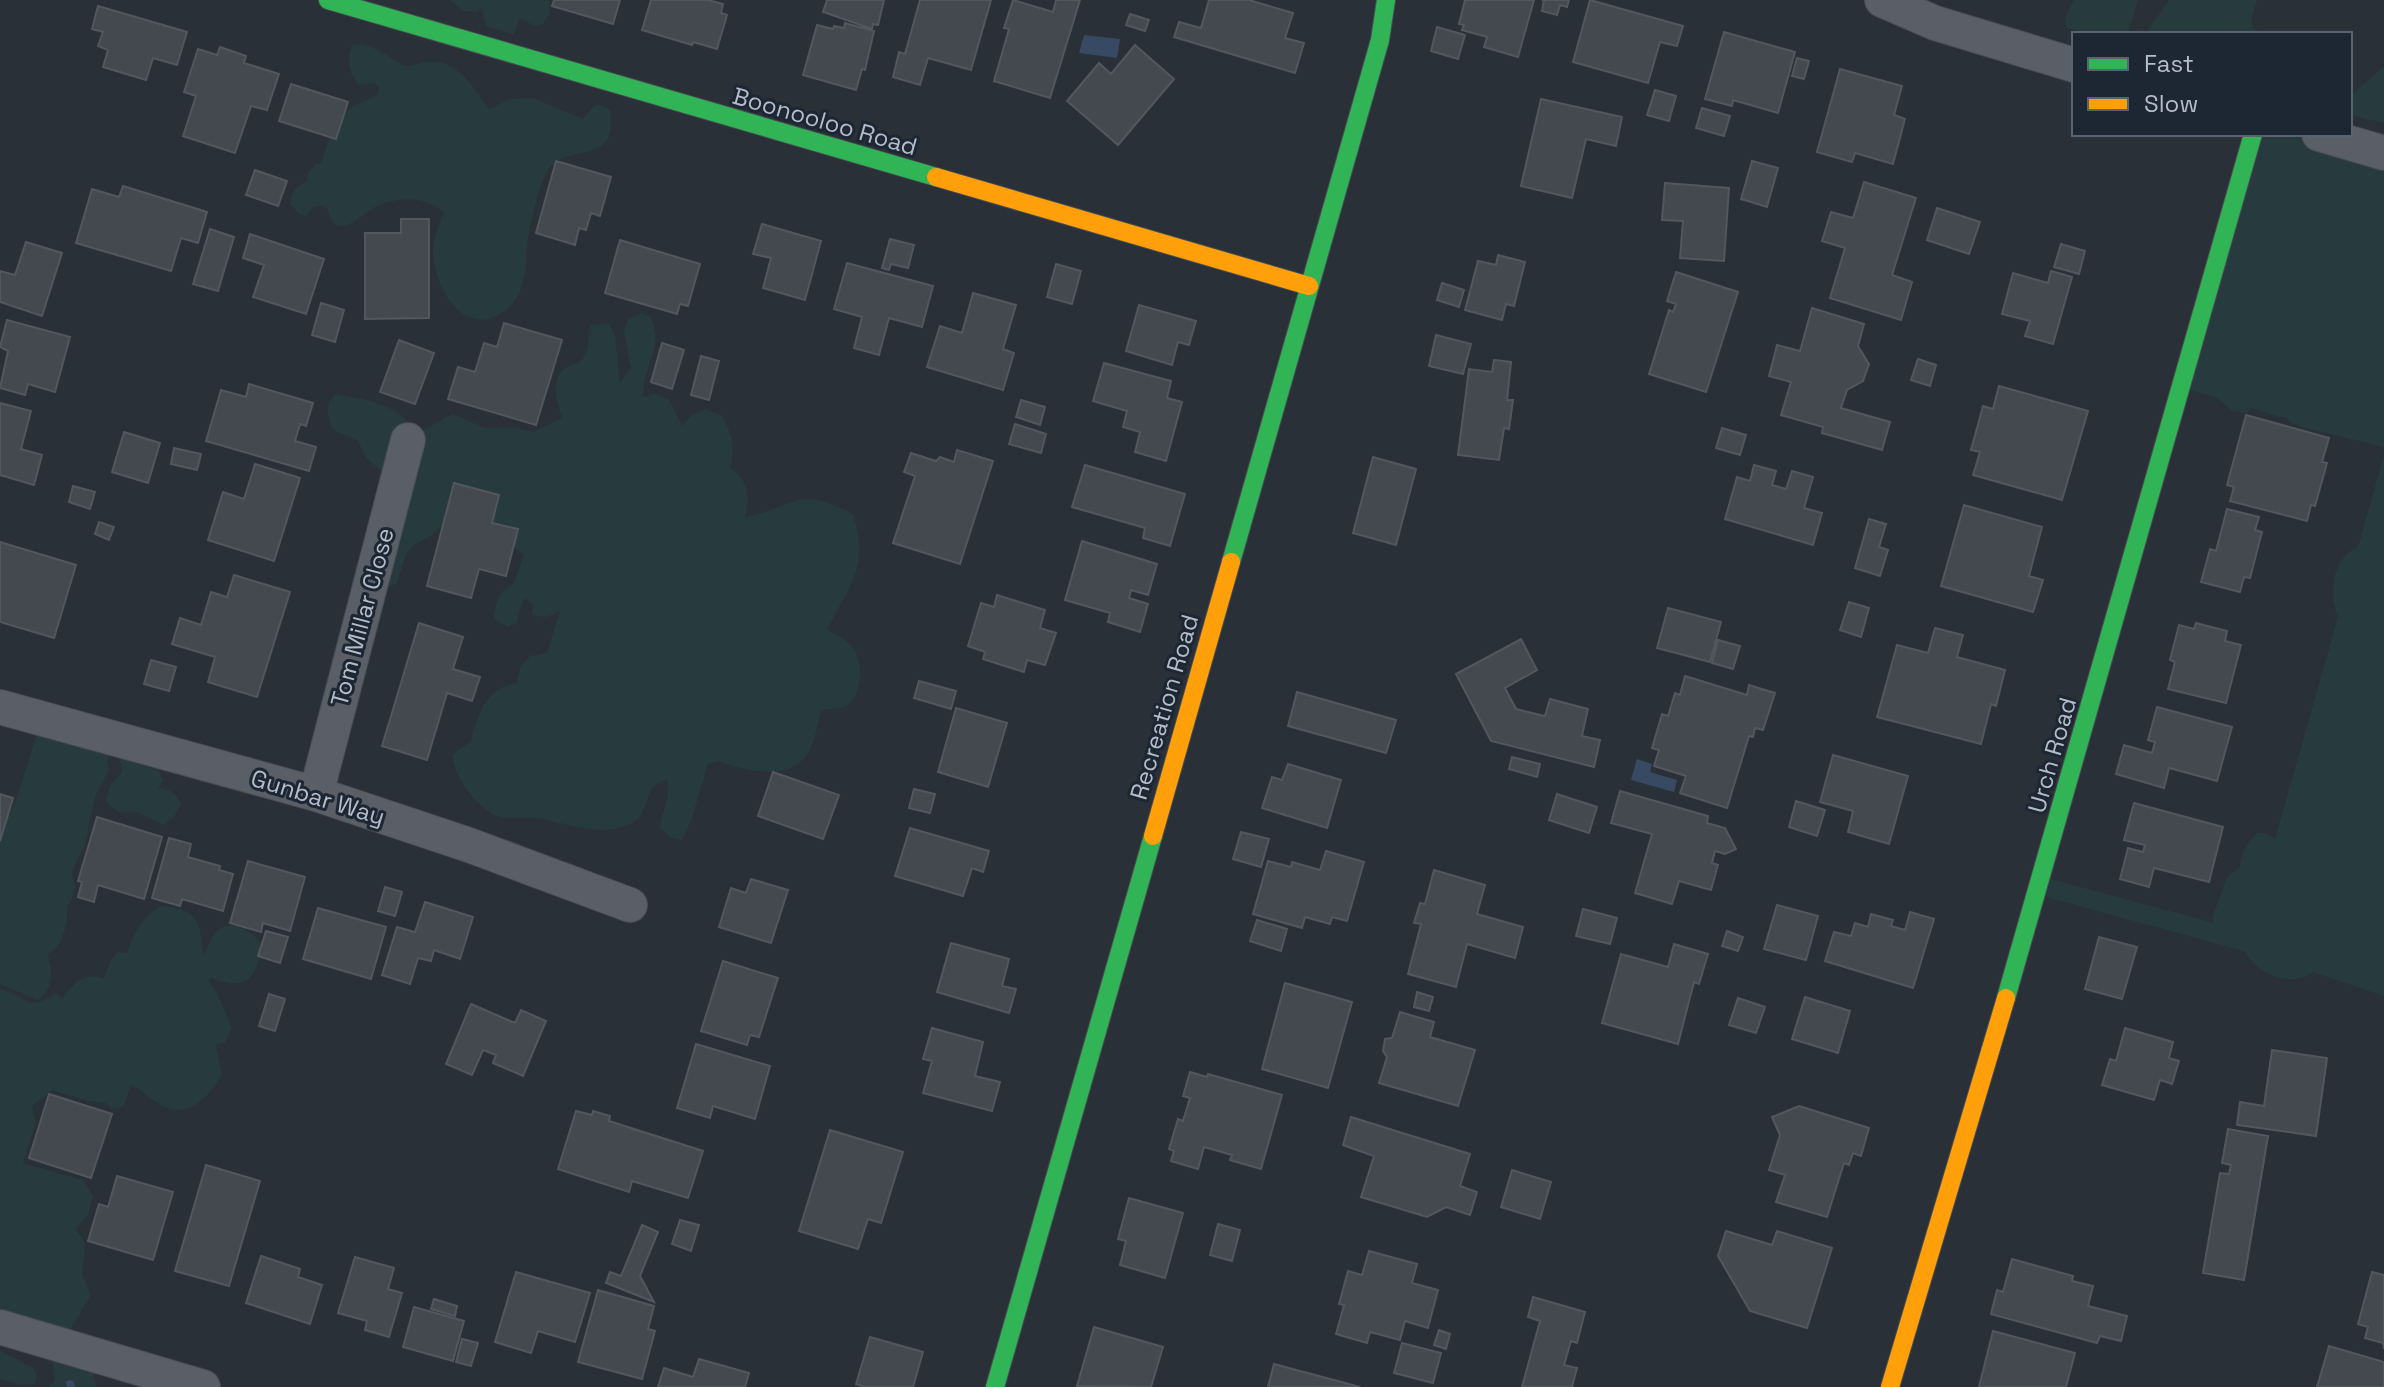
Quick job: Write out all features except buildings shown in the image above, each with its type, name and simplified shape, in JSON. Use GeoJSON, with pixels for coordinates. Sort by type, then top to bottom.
{"type":"FeatureCollection","features":[{"type":"Feature","properties":{"kind":"street","name":"Boonooloo Road"},"geometry":{"type":"LineString","coordinates":[[328,0],[1309,286]]}},
{"type":"Feature","properties":{"kind":"street","name":"Recreation Road"},"geometry":{"type":"LineString","coordinates":[[995,1387],[1380,40],[1386,0]]}},
{"type":"Feature","properties":{"kind":"street","name":"Recreation Road"},"geometry":{"type":"LineString","coordinates":[[1380,40],[1400,0]]}},
{"type":"Feature","properties":{"kind":"street"},"geometry":{"type":"LineString","coordinates":[[1885,1],[1941,7],[2072,46]]}},
{"type":"Feature","properties":{"kind":"street"},"geometry":{"type":"LineString","coordinates":[[1885,1],[1935,23],[2072,64]]}},
{"type":"Feature","properties":{"kind":"street","name":"Urch Road"},"geometry":{"type":"LineString","coordinates":[[1890,1387],[2035,901],[2252,136]]}},
{"type":"Feature","properties":{"kind":"street"},"geometry":{"type":"LineString","coordinates":[[2326,136],[2384,153]]}},
{"type":"Feature","properties":{"kind":"street","name":"Tom Millar Close"},"geometry":{"type":"LineString","coordinates":[[316,794],[408,440]]}},
{"type":"Feature","properties":{"kind":"street","name":"Gunbar Way"},"geometry":{"type":"LineString","coordinates":[[0,707],[316,794],[469,845],[630,905]]}},
{"type":"Feature","properties":{"kind":"street"},"geometry":{"type":"LineString","coordinates":[[0,1327],[203,1387]]}},
{"type":"Feature","properties":{"kind":"green space"},"geometry":{"type":"Polygon","coordinates":[[[449,0],[550,0],[549,14],[543,24],[535,26],[519,18],[514,35],[486,26],[482,8],[477,12],[464,11],[449,0]]]}},
{"type":"Feature","properties":{"kind":"green space"},"geometry":{"type":"Polygon","coordinates":[[[2074,0],[2138,0],[2129,32],[2082,32],[2066,28],[2065,18],[2074,0]]]}},
{"type":"Feature","properties":{"kind":"green space"},"geometry":{"type":"Polygon","coordinates":[[[2169,0],[2257,0],[2251,19],[2254,29],[2262,32],[2146,32],[2169,0]]]}},
{"type":"Feature","properties":{"kind":"green space"},"geometry":{"type":"Polygon","coordinates":[[[359,44],[408,67],[423,62],[446,64],[465,77],[489,109],[511,99],[533,98],[583,119],[595,105],[611,111],[610,133],[604,143],[590,151],[563,158],[548,170],[532,219],[525,272],[518,296],[507,309],[492,318],[478,320],[466,316],[446,296],[435,268],[433,248],[444,213],[438,207],[421,201],[394,201],[377,206],[342,226],[336,225],[328,209],[320,205],[312,208],[306,216],[299,214],[290,204],[295,190],[307,181],[308,173],[316,164],[321,164],[331,135],[342,116],[378,94],[379,87],[374,83],[360,85],[351,72],[350,50],[352,45],[359,44]]]}},
{"type":"Feature","properties":{"kind":"green space"},"geometry":{"type":"Polygon","coordinates":[[[2384,66],[2384,123],[2352,115],[2352,94],[2384,66]]]}},
{"type":"Feature","properties":{"kind":"green space"},"geometry":{"type":"Polygon","coordinates":[[[2252,136],[2326,136],[2384,153],[2384,447],[2303,427],[2251,408],[2248,413],[2232,411],[2217,398],[2181,387],[2252,136]]]}},
{"type":"Feature","properties":{"kind":"green space"},"geometry":{"type":"Polygon","coordinates":[[[641,313],[650,316],[656,337],[643,397],[656,394],[669,400],[682,426],[692,415],[705,409],[722,416],[732,441],[730,468],[741,478],[746,490],[745,517],[797,500],[819,500],[853,514],[858,532],[855,575],[827,629],[848,642],[857,654],[860,678],[856,695],[846,706],[821,710],[811,748],[793,767],[769,772],[718,761],[708,764],[682,840],[671,838],[660,828],[667,798],[667,779],[652,789],[636,820],[606,830],[533,818],[501,817],[489,812],[474,798],[456,771],[453,754],[471,741],[480,712],[490,696],[497,690],[516,684],[521,666],[530,656],[547,653],[560,611],[547,617],[532,615],[533,604],[525,598],[517,623],[508,627],[494,619],[498,599],[513,585],[524,555],[497,534],[489,512],[455,516],[406,554],[397,583],[389,587],[381,584],[389,477],[366,458],[358,441],[333,430],[328,411],[335,394],[390,409],[415,431],[426,429],[453,414],[485,428],[516,428],[533,432],[562,418],[556,382],[562,370],[584,357],[591,325],[609,323],[615,336],[620,382],[631,368],[624,332],[628,319],[641,313]]]}},
{"type":"Feature","properties":{"kind":"green space"},"geometry":{"type":"Polygon","coordinates":[[[2384,455],[2384,996],[2313,972],[2304,977],[2285,979],[2257,966],[2244,951],[2046,897],[2051,879],[2214,923],[2212,918],[2227,878],[2240,866],[2247,844],[2257,833],[2265,833],[2275,839],[2338,617],[2333,598],[2334,577],[2342,559],[2358,547],[2384,455]]]}},
{"type":"Feature","properties":{"kind":"green space"},"geometry":{"type":"Polygon","coordinates":[[[42,719],[114,738],[107,762],[109,770],[95,797],[85,844],[72,871],[75,887],[67,906],[67,923],[61,941],[47,954],[51,967],[49,985],[38,1000],[0,984],[0,829],[15,803],[42,719]]]}},
{"type":"Feature","properties":{"kind":"green space"},"geometry":{"type":"Polygon","coordinates":[[[121,753],[158,770],[163,781],[158,788],[172,792],[181,803],[174,817],[164,825],[136,812],[118,812],[106,801],[109,787],[122,772],[121,753]]]}},
{"type":"Feature","properties":{"kind":"green space"},"geometry":{"type":"Polygon","coordinates":[[[161,906],[183,910],[195,919],[201,933],[203,955],[216,932],[228,926],[246,930],[261,943],[258,964],[249,978],[234,983],[213,978],[208,980],[232,1028],[225,1042],[216,1045],[222,1075],[204,1098],[179,1110],[159,1104],[131,1085],[124,1105],[118,1109],[106,1103],[52,1090],[32,1106],[36,1123],[23,1163],[83,1180],[93,1196],[88,1215],[75,1229],[84,1241],[83,1275],[91,1295],[66,1337],[0,1333],[0,989],[31,1003],[56,993],[62,999],[74,984],[84,978],[103,979],[117,952],[127,953],[140,926],[148,915],[161,906]]]}},
{"type":"Feature","properties":{"kind":"green space"},"geometry":{"type":"Polygon","coordinates":[[[49,1341],[89,1353],[96,1387],[49,1387],[55,1381],[49,1341]]]}},
{"type":"Feature","properties":{"kind":"green space"},"geometry":{"type":"Polygon","coordinates":[[[0,1351],[33,1368],[37,1374],[35,1384],[21,1385],[0,1379],[0,1351]]]}},
{"type":"Feature","properties":{"kind":"water"},"geometry":{"type":"Polygon","coordinates":[[[1084,35],[1120,39],[1117,58],[1079,53],[1084,35]]]}},
{"type":"Feature","properties":{"kind":"water"},"geometry":{"type":"Polygon","coordinates":[[[1637,759],[1652,764],[1650,772],[1677,780],[1674,792],[1631,780],[1637,759]]]}},
{"type":"Feature","properties":{"kind":"traffic: fast"},"geometry":{"type":"LineString","coordinates":[[328,0],[936,177]]}},
{"type":"Feature","properties":{"kind":"traffic: fast"},"geometry":{"type":"LineString","coordinates":[[1231,562],[1380,40],[1386,0]]}},
{"type":"Feature","properties":{"kind":"traffic: fast"},"geometry":{"type":"LineString","coordinates":[[2006,998],[2252,136]]}},
{"type":"Feature","properties":{"kind":"traffic: fast"},"geometry":{"type":"LineString","coordinates":[[995,1387],[1153,836]]}},
{"type":"Feature","properties":{"kind":"traffic: slow"},"geometry":{"type":"LineString","coordinates":[[936,177],[1309,286]]}},
{"type":"Feature","properties":{"kind":"traffic: slow"},"geometry":{"type":"LineString","coordinates":[[1153,836],[1231,562]]}},
{"type":"Feature","properties":{"kind":"traffic: slow"},"geometry":{"type":"LineString","coordinates":[[1890,1387],[2006,998]]}}]}
